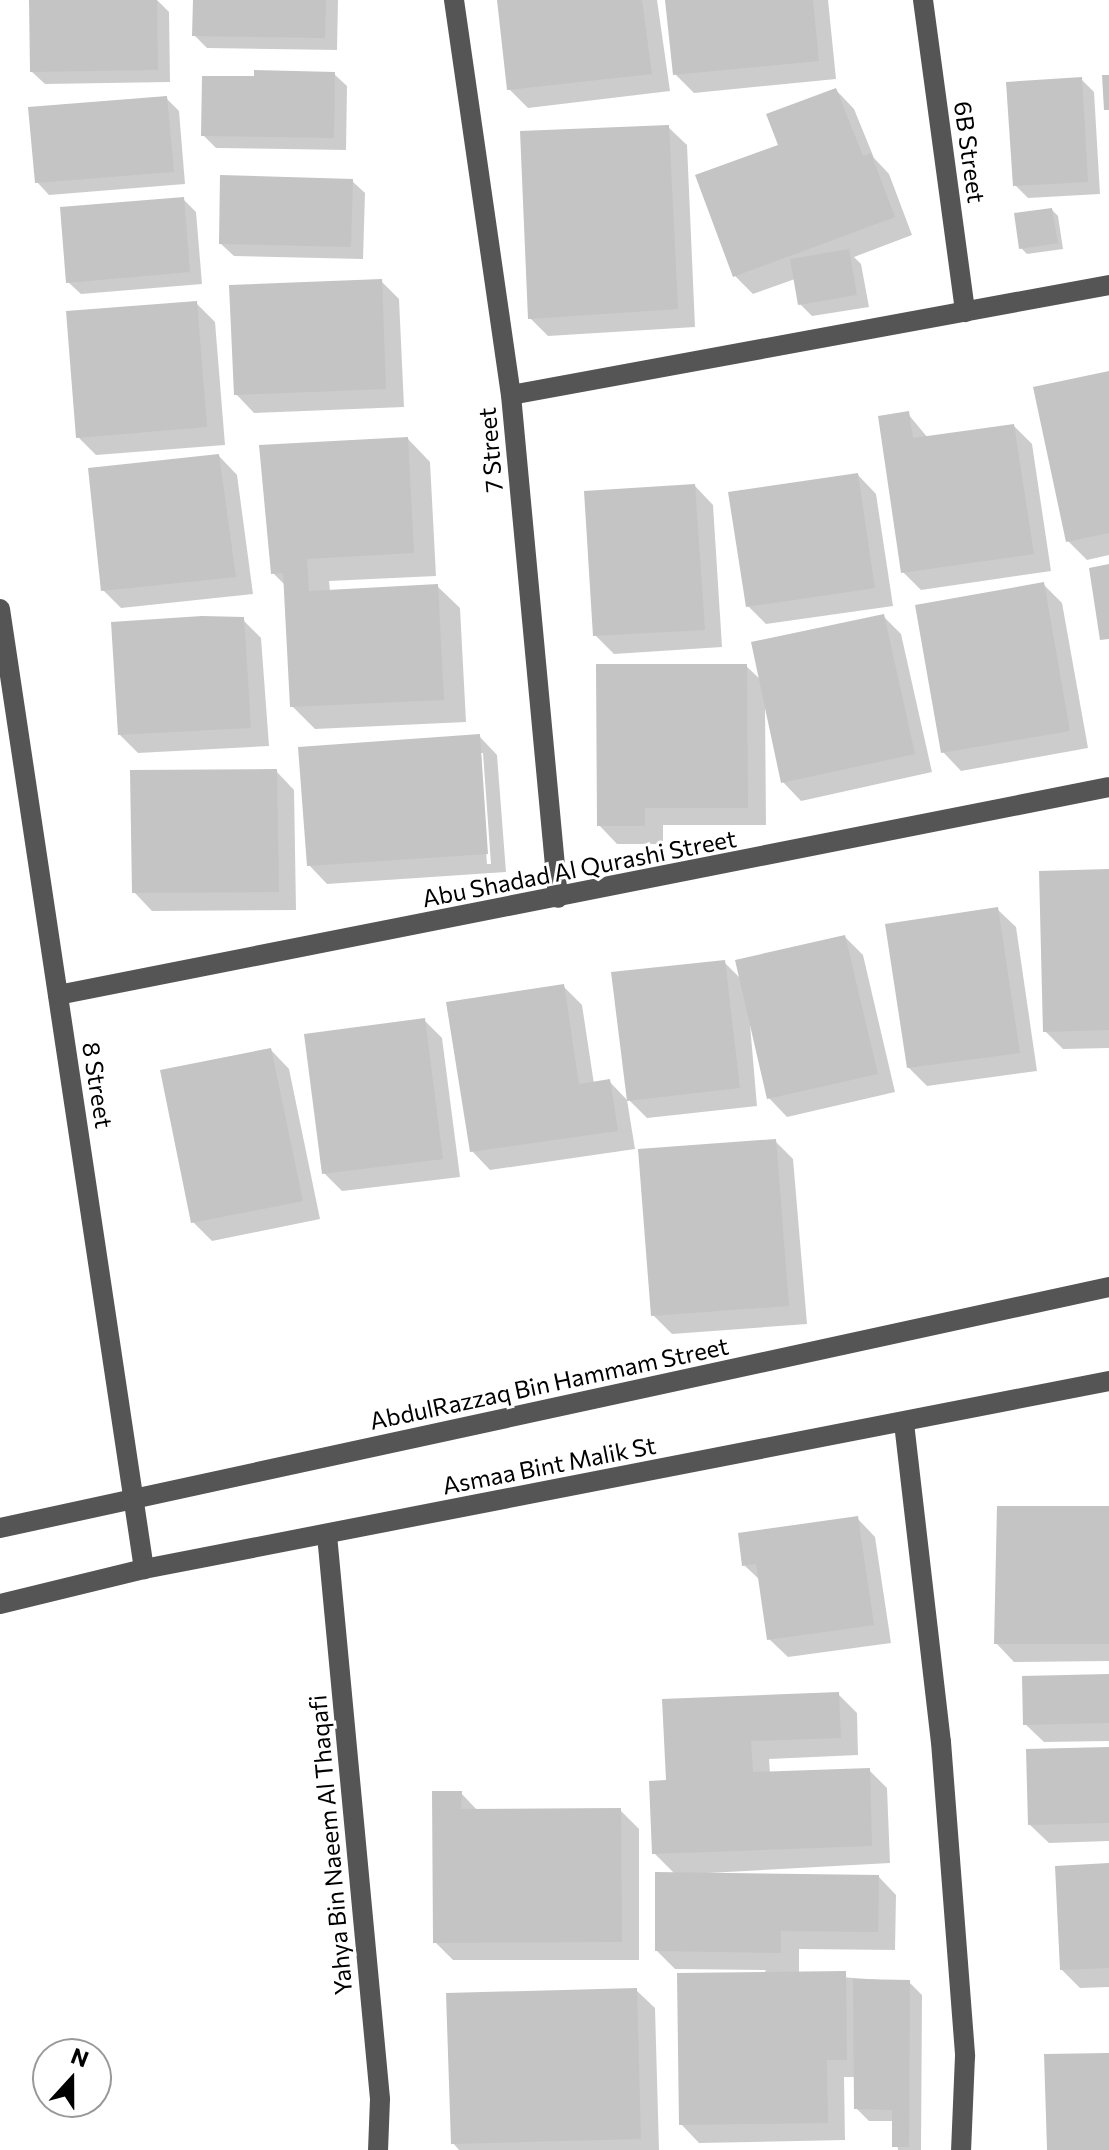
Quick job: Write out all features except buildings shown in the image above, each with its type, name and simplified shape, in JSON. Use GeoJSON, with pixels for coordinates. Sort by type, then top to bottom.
{"type":"FeatureCollection","features":[{"type":"Feature","properties":{"kind":"street","name":"7 Street"},"geometry":{"type":"LineString","coordinates":[[454,0],[511,395],[558,898]]}},
{"type":"Feature","properties":{"kind":"street","name":"6B Street"},"geometry":{"type":"LineString","coordinates":[[923,0],[965,312]]}},
{"type":"Feature","properties":{"kind":"street"},"geometry":{"type":"LineString","coordinates":[[511,395],[1109,285]]}},
{"type":"Feature","properties":{"kind":"street","name":"8 Street"},"geometry":{"type":"LineString","coordinates":[[0,609],[144,1569]]}},
{"type":"Feature","properties":{"kind":"street","name":"Abu Shadad Al Qurashi Street"},"geometry":{"type":"LineString","coordinates":[[58,995],[1109,787]]}},
{"type":"Feature","properties":{"kind":"street","name":"AbdulRazzaq Bin Hammam Street"},"geometry":{"type":"LineString","coordinates":[[0,1528],[1109,1287]]}},
{"type":"Feature","properties":{"kind":"street","name":"Asmaa Bint Malik St"},"geometry":{"type":"LineString","coordinates":[[0,1604],[144,1569],[1109,1381]]}},
{"type":"Feature","properties":{"kind":"street"},"geometry":{"type":"LineString","coordinates":[[904,1423],[941,1742],[965,2056],[961,2150]]}},
{"type":"Feature","properties":{"kind":"street","name":"Yahya Bin Naeem Al Thaqafi"},"geometry":{"type":"LineString","coordinates":[[327,1535],[380,2099],[378,2150]]}}]}
